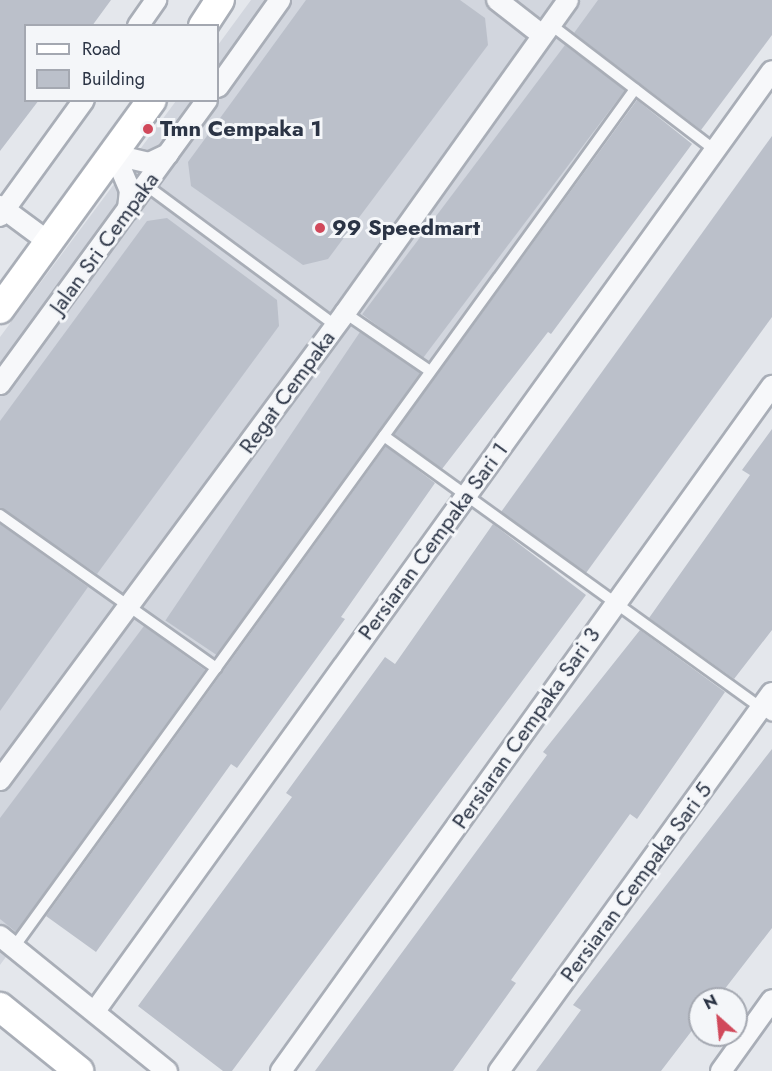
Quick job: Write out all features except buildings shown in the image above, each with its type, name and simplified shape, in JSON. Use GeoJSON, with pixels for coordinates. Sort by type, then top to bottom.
{"type":"FeatureCollection","features":[{"type":"Feature","properties":{"kind":"street"},"geometry":{"type":"LineString","coordinates":[[139,24],[156,0]]}},
{"type":"Feature","properties":{"kind":"street"},"geometry":{"type":"LineString","coordinates":[[204,24],[220,0]]}},
{"type":"Feature","properties":{"kind":"street"},"geometry":{"type":"LineString","coordinates":[[219,86],[280,0]]}},
{"type":"Feature","properties":{"kind":"street"},"geometry":{"type":"LineString","coordinates":[[497,0],[546,30]]}},
{"type":"Feature","properties":{"kind":"street","name":"Regat Cempaka"},"geometry":{"type":"LineString","coordinates":[[0,780],[341,319],[568,0]]}},
{"type":"Feature","properties":{"kind":"street","name":"Persiaran Cempaka Sari 1"},"geometry":{"type":"LineString","coordinates":[[95,1011],[772,71]]}},
{"type":"Feature","properties":{"kind":"street"},"geometry":{"type":"LineString","coordinates":[[50,243],[2,210],[83,102]]}},
{"type":"Feature","properties":{"kind":"street","name":"Jalan Sri Cempaka"},"geometry":{"type":"LineString","coordinates":[[0,309],[115,155],[151,102]]}},
{"type":"Feature","properties":{"kind":"street","name":"Jalan Sri Cempaka"},"geometry":{"type":"LineString","coordinates":[[0,384],[147,186],[206,102]]}},
{"type":"Feature","properties":{"kind":"street"},"geometry":{"type":"LineString","coordinates":[[115,155],[149,163],[168,154]]}},
{"type":"Feature","properties":{"kind":"street"},"geometry":{"type":"LineString","coordinates":[[115,155],[130,189],[128,210]]}},
{"type":"Feature","properties":{"kind":"street","name":"Persiaran Cempaka Sari 3"},"geometry":{"type":"LineString","coordinates":[[281,1071],[772,386]]}},
{"type":"Feature","properties":{"kind":"street","name":"Persiaran Cempaka Sari 5"},"geometry":{"type":"LineString","coordinates":[[499,1071],[768,705]]}},
{"type":"Feature","properties":{"kind":"street"},"geometry":{"type":"LineString","coordinates":[[7,941],[167,1071]]}},
{"type":"Feature","properties":{"kind":"street"},"geometry":{"type":"LineString","coordinates":[[721,1071],[772,1000]]}},
{"type":"Feature","properties":{"kind":"street"},"geometry":{"type":"LineString","coordinates":[[0,1007],[79,1071]]}},
{"type":"Feature","properties":{"kind":"lane"},"geometry":{"type":"LineString","coordinates":[[546,30],[635,88],[716,150]]}},
{"type":"Feature","properties":{"kind":"lane"},"geometry":{"type":"LineString","coordinates":[[7,941],[216,668],[635,88]]}},
{"type":"Feature","properties":{"kind":"lane"},"geometry":{"type":"LineString","coordinates":[[147,186],[341,319],[430,371]]}},
{"type":"Feature","properties":{"kind":"lane"},"geometry":{"type":"LineString","coordinates":[[384,436],[615,602],[768,705]]}},
{"type":"Feature","properties":{"kind":"lane"},"geometry":{"type":"LineString","coordinates":[[0,515],[216,668]]}},
{"type":"Feature","properties":{"kind":"shaded area"},"geometry":{"type":"Polygon","coordinates":[[[251,0],[705,0],[0,965],[0,337],[175,102],[219,102],[219,44],[251,0]]]}},
{"type":"Feature","properties":{"kind":"place","name":"Tmn Cempaka 1"},"geometry":{"type":"Point","coordinates":[148,129]}},
{"type":"Feature","properties":{"kind":"place","name":"99 Speedmart"},"geometry":{"type":"Point","coordinates":[320,228]}}]}
